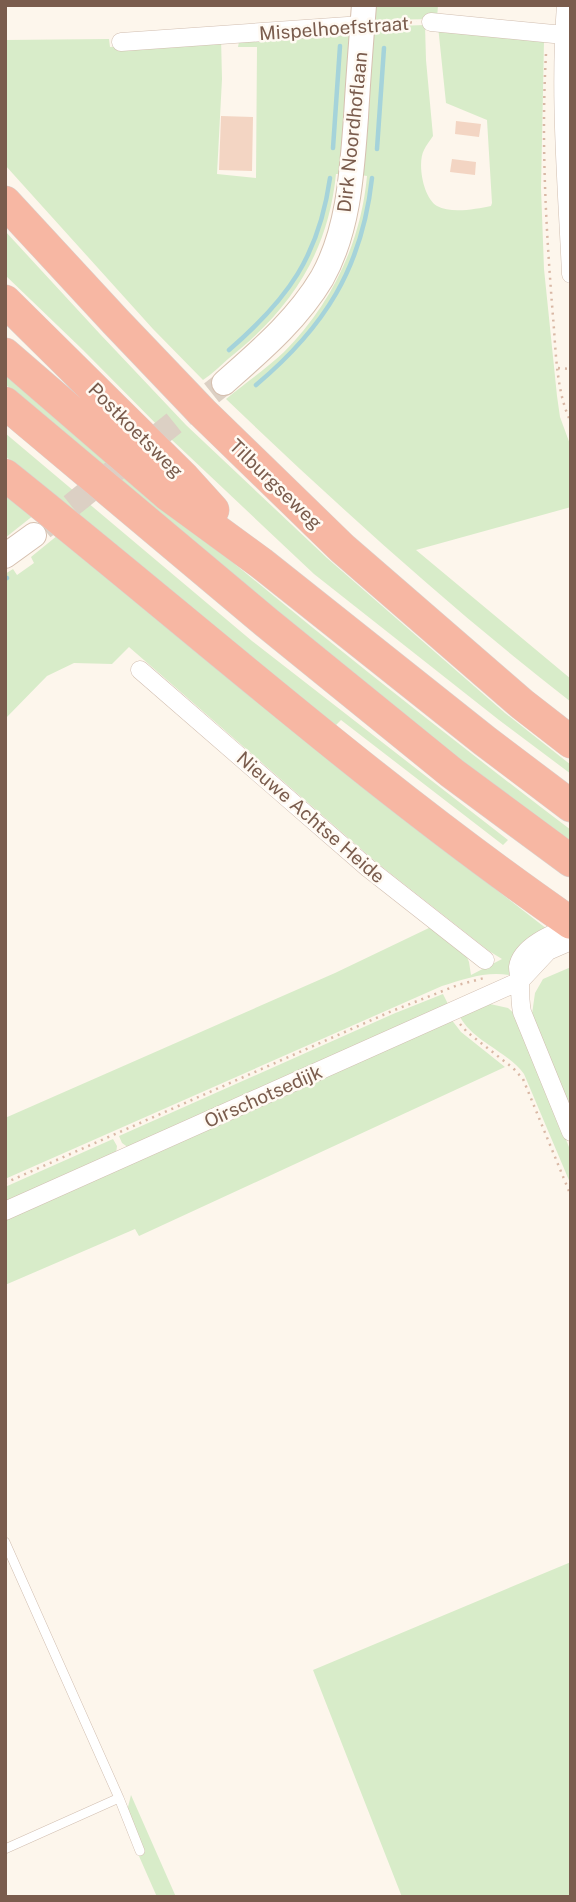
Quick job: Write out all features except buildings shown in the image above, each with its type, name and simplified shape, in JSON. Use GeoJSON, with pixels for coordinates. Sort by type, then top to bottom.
{"type":"FeatureCollection","features":[{"type":"Feature","properties":{"kind":"highway","name":"Tilburgseweg"},"geometry":{"type":"LineString","coordinates":[[5,202],[202,412],[342,548],[522,704],[571,742]]}},
{"type":"Feature","properties":{"kind":"highway","name":"Postkoetsweg"},"geometry":{"type":"LineString","coordinates":[[5,301],[184,478],[261,563]]}},
{"type":"Feature","properties":{"kind":"highway"},"geometry":{"type":"LineString","coordinates":[[5,354],[168,495],[261,563],[571,806]]}},
{"type":"Feature","properties":{"kind":"highway"},"geometry":{"type":"LineString","coordinates":[[5,403],[452,774],[571,861]]}},
{"type":"Feature","properties":{"kind":"highway"},"geometry":{"type":"LineString","coordinates":[[5,475],[421,812],[565,920]]}},
{"type":"Feature","properties":{"kind":"street"},"geometry":{"type":"LineString","coordinates":[[566,5],[556,34],[563,103],[571,274]]}},
{"type":"Feature","properties":{"kind":"street","name":"Mispelhoefstraat"},"geometry":{"type":"LineString","coordinates":[[121,42],[363,15]]}},
{"type":"Feature","properties":{"kind":"street","name":"Dirk Noordhoflaan"},"geometry":{"type":"LineString","coordinates":[[224,383],[280,332],[305,304],[323,276],[340,235],[353,156],[363,15]]}},
{"type":"Feature","properties":{"kind":"street","name":"Mispelhoefstraat"},"geometry":{"type":"LineString","coordinates":[[431,22],[556,34]]}},
{"type":"Feature","properties":{"kind":"street"},"geometry":{"type":"LineString","coordinates":[[5,556],[34,535]]}},
{"type":"Feature","properties":{"kind":"street","name":"Nieuwe Achtse Heide"},"geometry":{"type":"LineString","coordinates":[[140,670],[487,969]]}},
{"type":"Feature","properties":{"kind":"street"},"geometry":{"type":"LineString","coordinates":[[565,920],[521,957],[518,968],[522,1012],[571,1132]]}},
{"type":"Feature","properties":{"kind":"street","name":"Oirschotsedijk"},"geometry":{"type":"LineString","coordinates":[[5,1211],[520,981],[548,951],[571,941]]}},
{"type":"Feature","properties":{"kind":"lane"},"geometry":{"type":"LineString","coordinates":[[5,1542],[140,1851]]}},
{"type":"Feature","properties":{"kind":"lane"},"geometry":{"type":"LineString","coordinates":[[5,1849],[119,1798]]}},
{"type":"Feature","properties":{"kind":"path","name":"Mispelhoefstraat"},"geometry":{"type":"LineString","coordinates":[[363,15],[431,22]]}},
{"type":"Feature","properties":{"kind":"path"},"geometry":{"type":"LineString","coordinates":[[556,34],[544,92],[545,223],[558,369],[565,411],[571,422]]}},
{"type":"Feature","properties":{"kind":"path"},"geometry":{"type":"LineString","coordinates":[[558,369],[571,369]]}},
{"type":"Feature","properties":{"kind":"path","name":"Oirschotsedijk"},"geometry":{"type":"LineString","coordinates":[[5,1183],[392,1011],[458,985],[487,969]]}},
{"type":"Feature","properties":{"kind":"path"},"geometry":{"type":"LineString","coordinates":[[453,1012],[467,1032],[523,1079],[571,1196]]}},
{"type":"Feature","properties":{"kind":"green space"},"geometry":{"type":"Polygon","coordinates":[[[372,5],[438,5],[437,19],[371,20],[372,5]]]}},
{"type":"Feature","properties":{"kind":"green space"},"geometry":{"type":"Polygon","coordinates":[[[425,25],[433,136],[422,156],[421,171],[432,202],[449,210],[491,206],[492,203],[487,120],[446,103],[438,26],[544,41],[541,188],[544,269],[560,417],[571,447],[571,507],[416,550],[571,679],[571,702],[395,555],[226,399],[284,352],[301,334],[329,293],[350,249],[364,201],[367,176],[361,175],[370,27],[425,25]]]}},
{"type":"Feature","properties":{"kind":"green space"},"geometry":{"type":"Polygon","coordinates":[[[353,34],[339,174],[336,174],[332,203],[315,255],[287,300],[270,321],[203,380],[153,329],[5,165],[5,40],[109,39],[110,47],[221,38],[222,79],[217,174],[256,178],[257,47],[238,47],[240,37],[353,34]]]}},
{"type":"Feature","properties":{"kind":"green space"},"geometry":{"type":"Polygon","coordinates":[[[5,231],[186,425],[327,558],[505,713],[571,765],[571,774],[314,574],[172,440],[5,275],[5,231]]]}},
{"type":"Feature","properties":{"kind":"green space"},"geometry":{"type":"Polygon","coordinates":[[[5,370],[284,604],[571,830],[571,843],[463,764],[274,615],[5,384],[5,370]]]}},
{"type":"Feature","properties":{"kind":"green space"},"geometry":{"type":"Polygon","coordinates":[[[5,433],[252,641],[508,840],[503,845],[341,720],[335,726],[294,693],[5,456],[5,433]]]}},
{"type":"Feature","properties":{"kind":"green space"},"geometry":{"type":"Polygon","coordinates":[[[5,495],[34,515],[5,538],[5,495]]]}},
{"type":"Feature","properties":{"kind":"green space"},"geometry":{"type":"Polygon","coordinates":[[[58,535],[410,823],[547,929],[511,967],[509,975],[483,975],[442,986],[5,1179],[5,1118],[335,973],[431,927],[466,955],[471,975],[502,959],[376,862],[129,647],[112,664],[74,663],[47,676],[5,719],[5,574],[13,569],[17,575],[34,563],[31,557],[58,535]]]}},
{"type":"Feature","properties":{"kind":"green space"},"geometry":{"type":"Polygon","coordinates":[[[571,967],[571,1114],[532,1014],[535,993],[543,979],[571,967]]]}},
{"type":"Feature","properties":{"kind":"green space"},"geometry":{"type":"Polygon","coordinates":[[[443,994],[449,1006],[129,1148],[122,1143],[119,1136],[443,994]]]}},
{"type":"Feature","properties":{"kind":"green space"},"geometry":{"type":"Polygon","coordinates":[[[490,1004],[508,1008],[516,1015],[571,1152],[571,1185],[524,1074],[466,1026],[460,1017],[490,1004]]]}},
{"type":"Feature","properties":{"kind":"green space"},"geometry":{"type":"Polygon","coordinates":[[[451,1019],[461,1032],[505,1067],[139,1236],[135,1229],[5,1285],[5,1217],[451,1019]]]}},
{"type":"Feature","properties":{"kind":"green space"},"geometry":{"type":"Polygon","coordinates":[[[113,1139],[117,1146],[116,1154],[5,1203],[5,1187],[113,1139]]]}},
{"type":"Feature","properties":{"kind":"green space"},"geometry":{"type":"Polygon","coordinates":[[[571,1562],[571,1897],[402,1897],[313,1670],[571,1562]]]}},
{"type":"Feature","properties":{"kind":"green space"},"geometry":{"type":"Polygon","coordinates":[[[131,1795],[176,1897],[157,1897],[131,1838],[126,1815],[131,1795]]]}},
{"type":"Feature","properties":{"kind":"waterway"},"geometry":{"type":"LineString","coordinates":[[333,148],[340,46]]}},
{"type":"Feature","properties":{"kind":"waterway"},"geometry":{"type":"LineString","coordinates":[[377,149],[384,48]]}},
{"type":"Feature","properties":{"kind":"waterway"},"geometry":{"type":"LineString","coordinates":[[229,350],[268,313],[298,274],[318,231],[330,178]]}},
{"type":"Feature","properties":{"kind":"waterway"},"geometry":{"type":"LineString","coordinates":[[256,385],[302,341],[336,294],[359,240],[372,178]]}},
{"type":"Feature","properties":{"kind":"tunnel"},"geometry":{"type":"LineString","coordinates":[[43,528],[224,383]]}}]}
